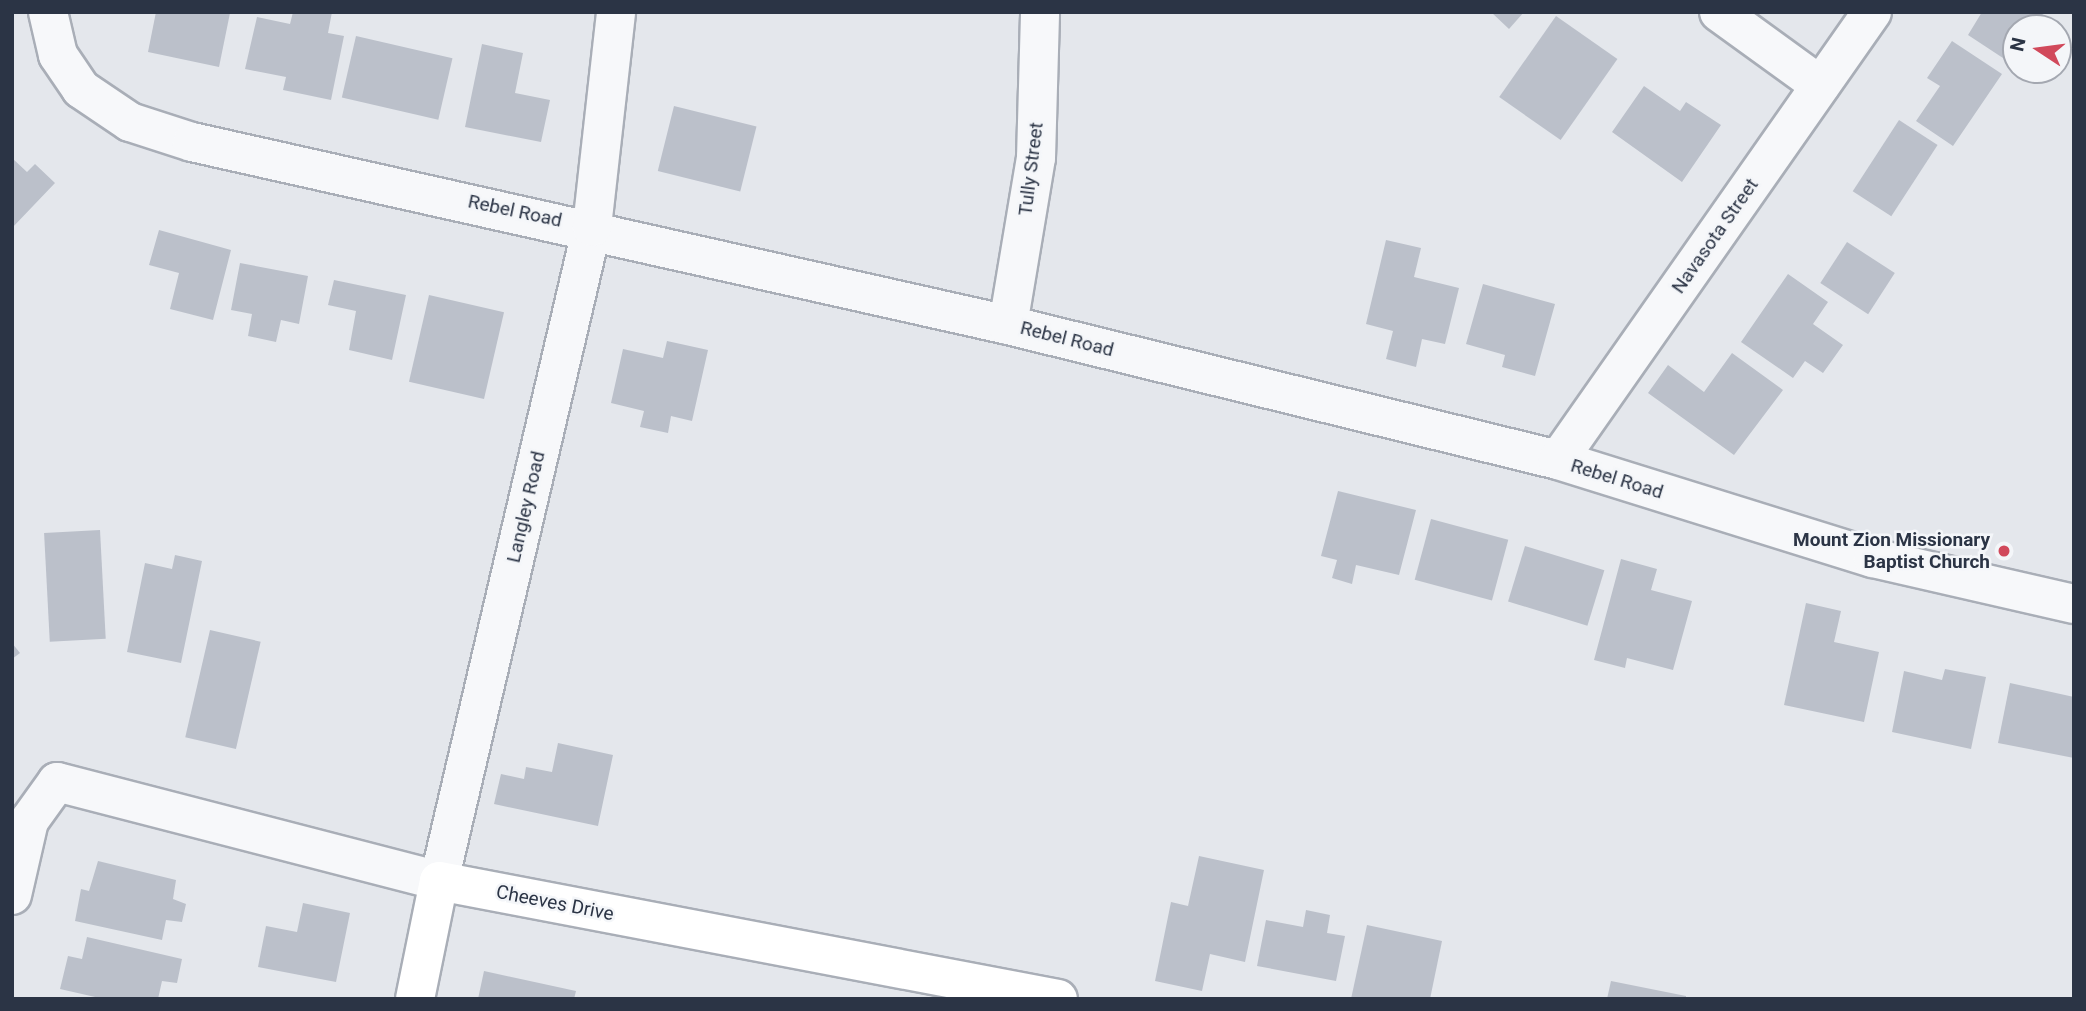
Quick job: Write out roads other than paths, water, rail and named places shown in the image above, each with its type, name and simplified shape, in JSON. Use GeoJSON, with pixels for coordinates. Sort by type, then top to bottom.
{"type":"FeatureCollection","features":[{"type":"Feature","properties":{"kind":"street","name":"Rebel Road"},"geometry":{"type":"LineString","coordinates":[[48,12],[70,73],[80,89],[130,122],[192,142],[592,227],[1008,325],[1558,460],[1873,558],[2074,604]]}},
{"type":"Feature","properties":{"kind":"street","name":"Langley Road"},"geometry":{"type":"LineString","coordinates":[[415,999],[439,881],[592,227],[616,12]]}},
{"type":"Feature","properties":{"kind":"street","name":"Tully Street"},"geometry":{"type":"LineString","coordinates":[[1008,325],[1035,158],[1040,12]]}},
{"type":"Feature","properties":{"kind":"street"},"geometry":{"type":"LineString","coordinates":[[1719,12],[1820,85]]}},
{"type":"Feature","properties":{"kind":"street","name":"Navasota Street"},"geometry":{"type":"LineString","coordinates":[[1558,460],[1872,12]]}},
{"type":"Feature","properties":{"kind":"street","name":"Cheeves Drive"},"geometry":{"type":"LineString","coordinates":[[12,895],[29,821],[57,782],[439,881],[1058,999]]}},
{"type":"Feature","properties":{"kind":"place","name":"Mount Zion Missionary Baptist Church"},"geometry":{"type":"Point","coordinates":[2004,551]}}]}
